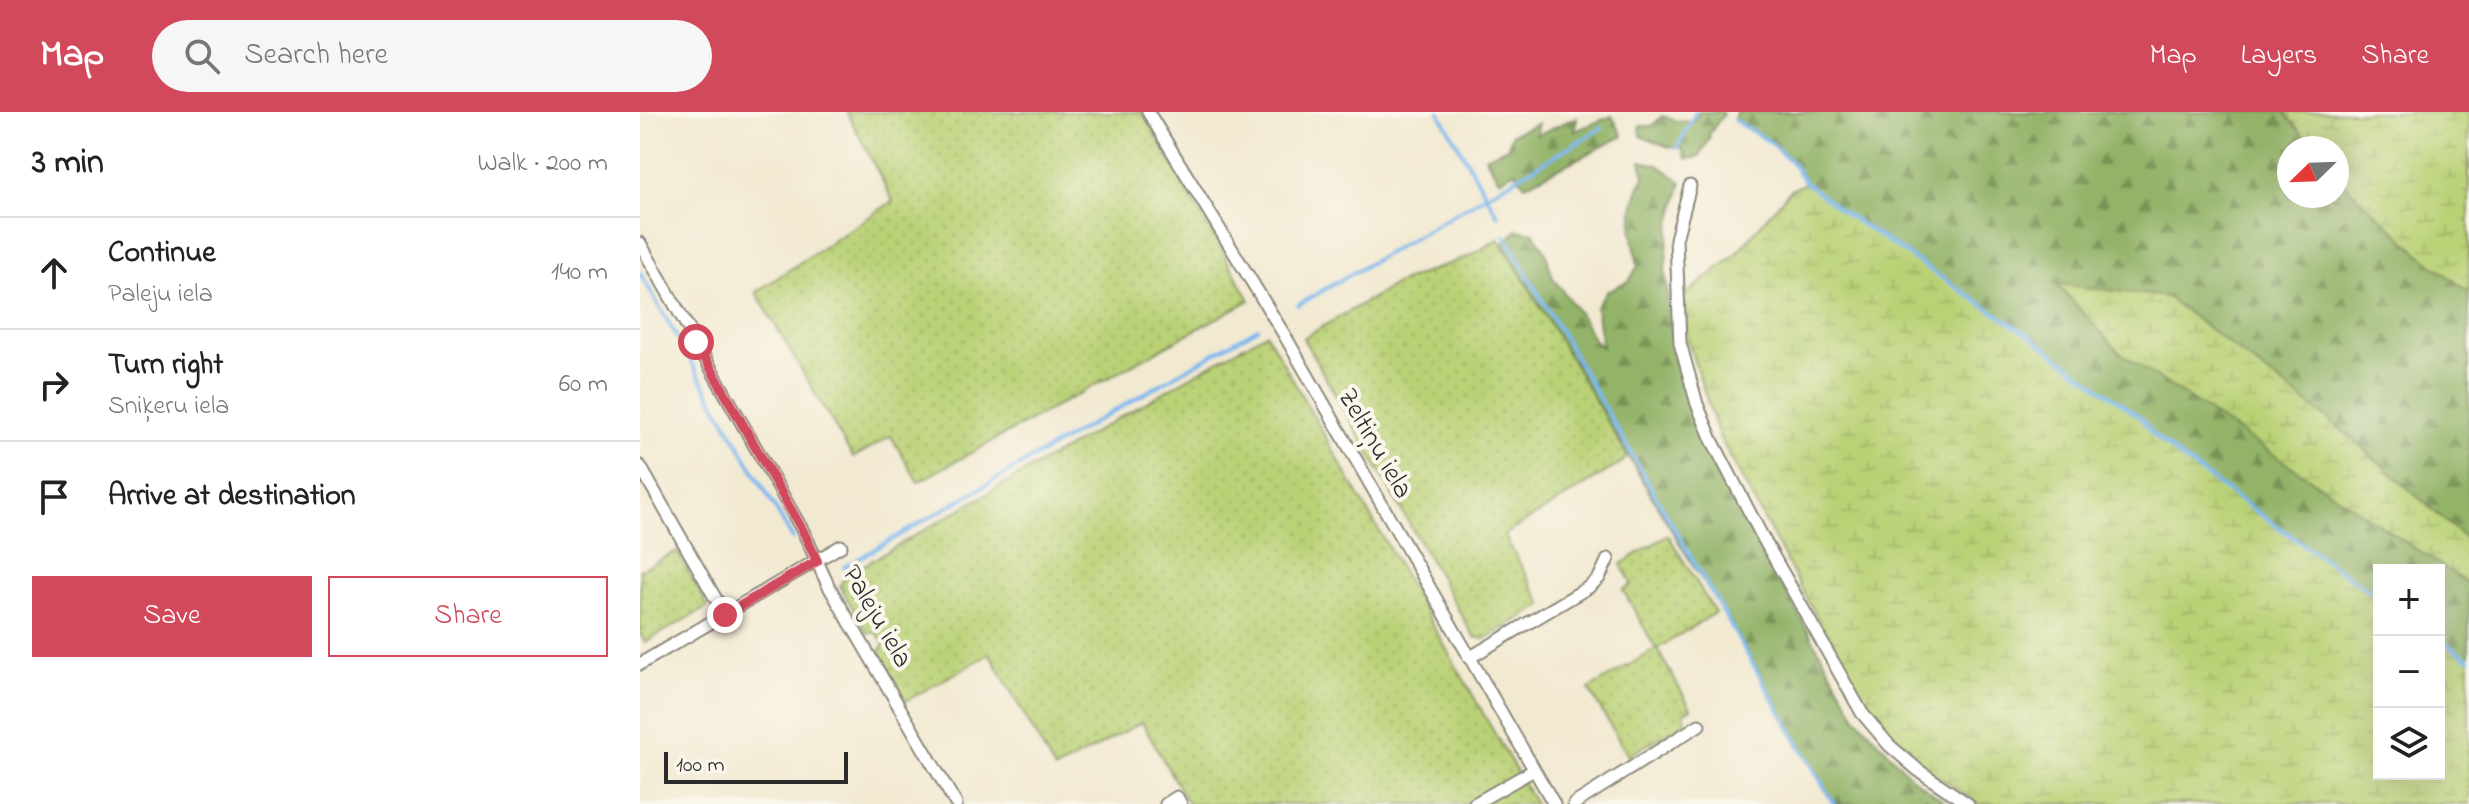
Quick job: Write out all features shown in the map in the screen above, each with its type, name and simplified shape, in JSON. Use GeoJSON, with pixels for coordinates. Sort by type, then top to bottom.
{"type":"FeatureCollection","features":[{"type":"Feature","properties":{"kind":"street","name":"Zeltiņu iela"},"geometry":{"type":"LineString","coordinates":[[1148,112],[1285,336],[1554,804]]}},
{"type":"Feature","properties":{"kind":"street"},"geometry":{"type":"LineString","coordinates":[[1690,186],[1676,239],[1680,343],[1697,404],[1712,440],[1763,538],[1862,713],[1889,745],[1918,770],[1968,804]]}},
{"type":"Feature","properties":{"kind":"street","name":"Paleju iela"},"geometry":{"type":"LineString","coordinates":[[640,243],[804,533],[828,585],[956,804]]}},
{"type":"Feature","properties":{"kind":"street"},"geometry":{"type":"LineString","coordinates":[[640,466],[725,615]]}},
{"type":"Feature","properties":{"kind":"street"},"geometry":{"type":"LineString","coordinates":[[640,664],[841,546]]}},
{"type":"Feature","properties":{"kind":"street"},"geometry":{"type":"LineString","coordinates":[[1469,658],[1589,587],[1599,578],[1608,559]]}},
{"type":"Feature","properties":{"kind":"street"},"geometry":{"type":"LineString","coordinates":[[1574,804],[1699,725]]}},
{"type":"Feature","properties":{"kind":"street"},"geometry":{"type":"LineString","coordinates":[[1474,804],[1534,770]]}},
{"type":"Feature","properties":{"kind":"street"},"geometry":{"type":"LineString","coordinates":[[1166,804],[1177,797],[1181,804]]}},
{"type":"Feature","properties":{"kind":"green space"},"geometry":{"type":"Polygon","coordinates":[[[847,112],[1142,112],[1250,300],[918,482],[891,436],[853,458],[756,292],[893,201],[847,112]]]}},
{"type":"Feature","properties":{"kind":"green space"},"geometry":{"type":"Polygon","coordinates":[[[1699,112],[1722,112],[1723,115],[1709,134],[1710,138],[1699,157],[1687,159],[1682,148],[1669,147],[1641,136],[1640,126],[1652,126],[1662,116],[1676,121],[1695,120],[1699,112]]]}},
{"type":"Feature","properties":{"kind":"green space"},"geometry":{"type":"Polygon","coordinates":[[[1736,112],[2284,112],[2304,136],[2277,136],[2277,208],[2349,208],[2349,187],[2422,256],[2469,292],[2469,542],[2342,430],[2167,297],[2058,285],[2119,352],[2439,564],[2373,564],[2373,594],[2178,456],[2151,432],[2141,418],[2030,336],[1843,212],[1806,183],[1791,162],[1770,142],[1734,120],[1736,112]]]}},
{"type":"Feature","properties":{"kind":"green space"},"geometry":{"type":"Polygon","coordinates":[[[2284,112],[2469,112],[2469,292],[2422,256],[2349,188],[2349,136],[2304,136],[2284,112]]]}},
{"type":"Feature","properties":{"kind":"green space"},"geometry":{"type":"Polygon","coordinates":[[[1612,116],[1623,136],[1525,185],[1515,171],[1499,180],[1485,157],[1508,147],[1512,134],[1538,123],[1537,135],[1577,117],[1575,131],[1612,116]]]}},
{"type":"Feature","properties":{"kind":"green space"},"geometry":{"type":"Polygon","coordinates":[[[1641,161],[1658,165],[1682,182],[1670,226],[1665,269],[1672,340],[1701,438],[1856,717],[1912,778],[1948,804],[1833,804],[1761,675],[1503,244],[1517,230],[1534,233],[1545,251],[1553,278],[1594,340],[1602,347],[1596,307],[1607,291],[1629,281],[1638,266],[1632,232],[1634,202],[1644,176],[1641,161]]]}},
{"type":"Feature","properties":{"kind":"green space"},"geometry":{"type":"Polygon","coordinates":[[[1806,183],[1843,212],[2030,336],[2141,418],[2151,432],[2178,456],[2373,594],[2373,780],[2445,780],[2445,643],[2469,659],[2469,804],[1978,804],[1924,766],[1867,710],[1719,436],[1687,339],[1684,296],[1735,255],[1790,190],[1806,183]]]}},
{"type":"Feature","properties":{"kind":"green space"},"geometry":{"type":"Polygon","coordinates":[[[1498,239],[1531,289],[1627,455],[1624,461],[1504,535],[1543,605],[1485,639],[1474,637],[1303,338],[1400,282],[1470,256],[1498,239]]]}},
{"type":"Feature","properties":{"kind":"green space"},"geometry":{"type":"Polygon","coordinates":[[[2057,284],[2167,297],[2342,430],[2469,542],[2469,584],[2445,568],[2445,564],[2439,564],[2119,352],[2057,284]]]}},
{"type":"Feature","properties":{"kind":"green space"},"geometry":{"type":"Polygon","coordinates":[[[1266,333],[1535,804],[1188,804],[1142,722],[1055,770],[990,654],[906,701],[879,654],[884,644],[877,633],[867,633],[840,586],[845,576],[1266,333]]]}},
{"type":"Feature","properties":{"kind":"green space"},"geometry":{"type":"Polygon","coordinates":[[[1668,535],[1715,613],[1657,649],[1691,708],[1684,713],[1686,722],[1628,756],[1589,689],[1656,649],[1623,590],[1632,584],[1621,564],[1668,535]]]}},
{"type":"Feature","properties":{"kind":"green space"},"geometry":{"type":"Polygon","coordinates":[[[677,551],[708,607],[645,642],[640,634],[640,570],[677,551]]]}},
{"type":"Feature","properties":{"kind":"green space"},"geometry":{"type":"Polygon","coordinates":[[[2445,568],[2469,584],[2469,659],[2445,643],[2445,568]]]}},
{"type":"Feature","properties":{"kind":"waterway"},"geometry":{"type":"LineString","coordinates":[[1439,112],[1498,216]]}},
{"type":"Feature","properties":{"kind":"waterway"},"geometry":{"type":"LineString","coordinates":[[1677,148],[1696,112]]}},
{"type":"Feature","properties":{"kind":"waterway"},"geometry":{"type":"LineString","coordinates":[[1734,120],[1770,142],[1791,162],[1806,183],[1843,212],[2030,336],[2141,418],[2151,432],[2178,456],[2373,594]]}},
{"type":"Feature","properties":{"kind":"waterway"},"geometry":{"type":"LineString","coordinates":[[1298,305],[1602,128]]}},
{"type":"Feature","properties":{"kind":"waterway"},"geometry":{"type":"LineString","coordinates":[[1505,236],[1834,804]]}},
{"type":"Feature","properties":{"kind":"waterway"},"geometry":{"type":"LineString","coordinates":[[640,273],[793,539]]}},
{"type":"Feature","properties":{"kind":"waterway"},"geometry":{"type":"LineString","coordinates":[[844,567],[1258,328]]}},
{"type":"Feature","properties":{"kind":"waterway"},"geometry":{"type":"LineString","coordinates":[[2445,643],[2469,659]]}},
{"type":"Feature","properties":{"kind":"route"},"geometry":{"type":"LineString","coordinates":[[696,342],[817,561],[725,615]]}}]}
